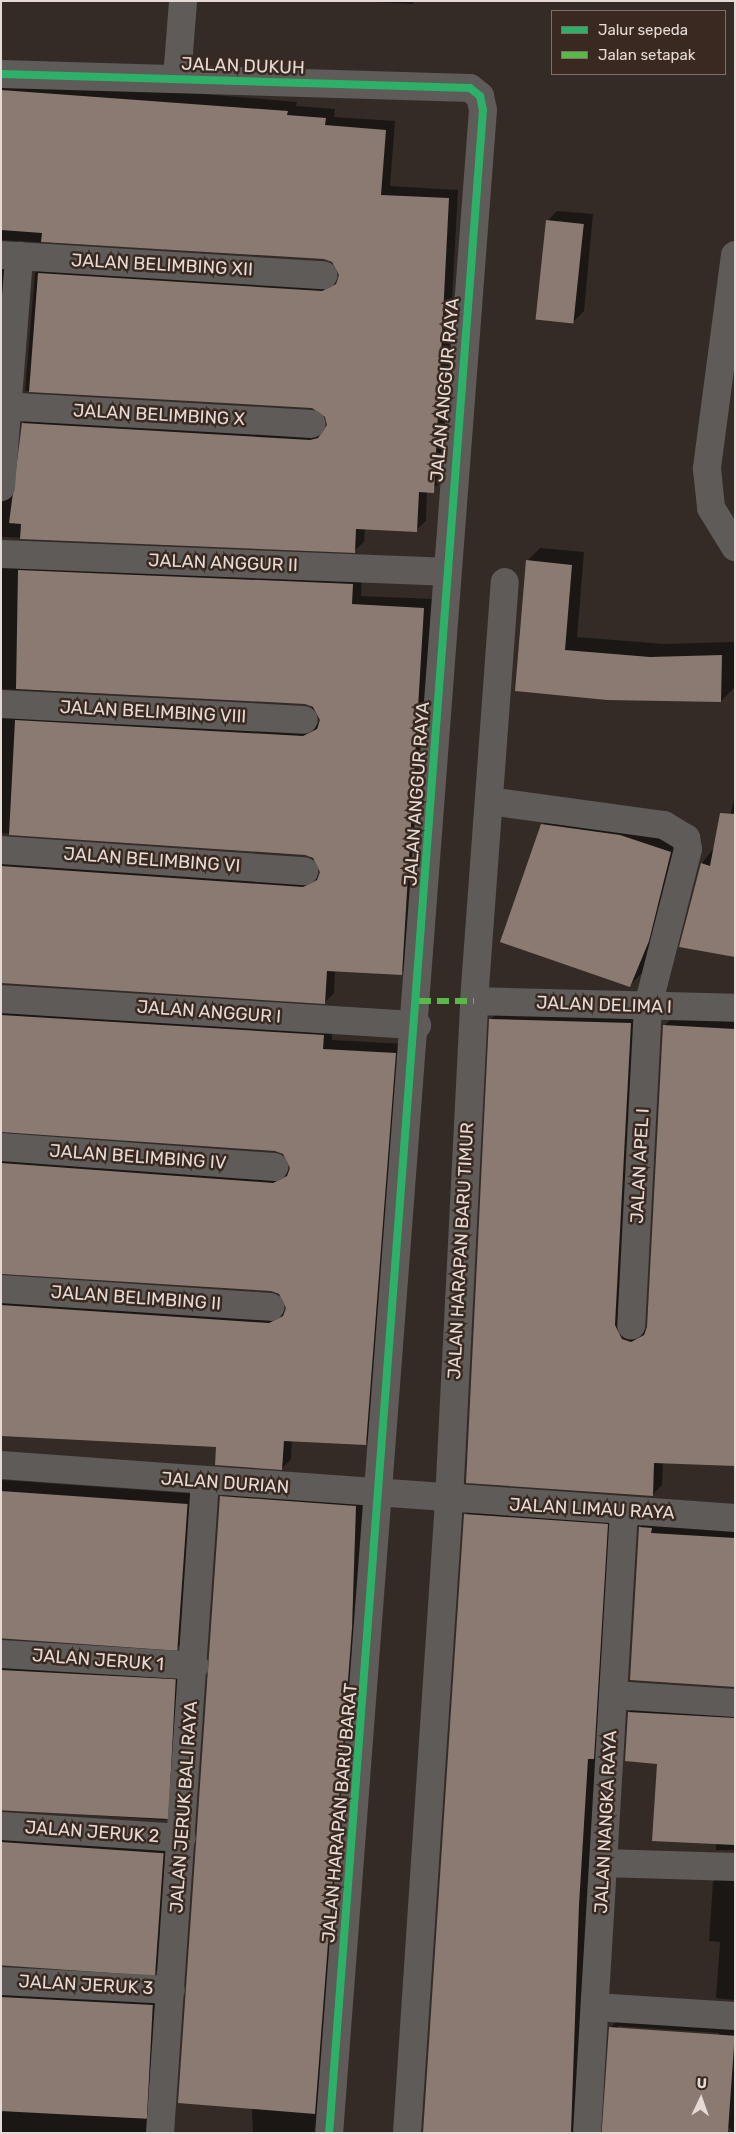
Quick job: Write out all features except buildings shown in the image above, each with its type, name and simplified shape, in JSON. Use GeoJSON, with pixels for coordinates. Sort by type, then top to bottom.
{"type":"FeatureCollection","features":[{"type":"Feature","properties":{"kind":"street"},"geometry":{"type":"LineString","coordinates":[[177,78],[183,1]]}},
{"type":"Feature","properties":{"kind":"street","name":"JALAN DUKUH"},"geometry":{"type":"LineString","coordinates":[[1,74],[470,88],[480,96]]}},
{"type":"Feature","properties":{"kind":"street","name":"JALAN ANGGUR RAYA"},"geometry":{"type":"LineString","coordinates":[[380,1495],[417,1025],[446,572],[483,110],[480,96]]}},
{"type":"Feature","properties":{"kind":"street"},"geometry":{"type":"LineString","coordinates":[[735,255],[707,469],[711,508],[735,547]]}},
{"type":"Feature","properties":{"kind":"street"},"geometry":{"type":"LineString","coordinates":[[1,487],[10,256]]}},
{"type":"Feature","properties":{"kind":"street","name":"JALAN BELIMBING XII"},"geometry":{"type":"LineString","coordinates":[[10,256],[322,275]]}},
{"type":"Feature","properties":{"kind":"street","name":"JALAN BELIMBING X"},"geometry":{"type":"LineString","coordinates":[[4,406],[311,424]]}},
{"type":"Feature","properties":{"kind":"street","name":"JALAN ANGGUR II"},"geometry":{"type":"LineString","coordinates":[[1,554],[446,572]]}},
{"type":"Feature","properties":{"kind":"street","name":"JALAN HARAPAN BARU TIMUR"},"geometry":{"type":"LineString","coordinates":[[449,1500],[474,1001],[505,582]]}},
{"type":"Feature","properties":{"kind":"street","name":"JALAN BELIMBING VIII"},"geometry":{"type":"LineString","coordinates":[[1,704],[304,720]]}},
{"type":"Feature","properties":{"kind":"street","name":"JALAN APEL I"},"geometry":{"type":"LineString","coordinates":[[489,801],[664,825],[686,838],[688,849],[648,1006],[631,1326]]}},
{"type":"Feature","properties":{"kind":"street","name":"JALAN BELIMBING VI"},"geometry":{"type":"LineString","coordinates":[[1,850],[304,871]]}},
{"type":"Feature","properties":{"kind":"street","name":"JALAN ANGGUR I"},"geometry":{"type":"LineString","coordinates":[[1,999],[417,1025]]}},
{"type":"Feature","properties":{"kind":"street","name":"JALAN DELIMA I"},"geometry":{"type":"LineString","coordinates":[[474,1001],[735,1008]]}},
{"type":"Feature","properties":{"kind":"street","name":"JALAN BELIMBING IV"},"geometry":{"type":"LineString","coordinates":[[1,1146],[274,1167]]}},
{"type":"Feature","properties":{"kind":"street","name":"JALAN BELIMBING II"},"geometry":{"type":"LineString","coordinates":[[1,1289],[270,1307]]}},
{"type":"Feature","properties":{"kind":"street","name":"JALAN DURIAN"},"geometry":{"type":"LineString","coordinates":[[1,1465],[449,1500]]}},
{"type":"Feature","properties":{"kind":"street","name":"JALAN JERUK BALI RAYA"},"geometry":{"type":"LineString","coordinates":[[160,2133],[206,1481]]}},
{"type":"Feature","properties":{"kind":"street","name":"JALAN HARAPAN BARU BARAT"},"geometry":{"type":"LineString","coordinates":[[329,2133],[380,1495]]}},
{"type":"Feature","properties":{"kind":"street"},"geometry":{"type":"LineString","coordinates":[[407,2133],[449,1500]]}},
{"type":"Feature","properties":{"kind":"street","name":"JALAN LIMAU RAYA"},"geometry":{"type":"LineString","coordinates":[[449,1500],[735,1518]]}},
{"type":"Feature","properties":{"kind":"street","name":"JALAN NANGKA RAYA"},"geometry":{"type":"LineString","coordinates":[[587,2133],[624,1511]]}},
{"type":"Feature","properties":{"kind":"street","name":"JALAN JERUK 1"},"geometry":{"type":"LineString","coordinates":[[1,1654],[194,1666]]}},
{"type":"Feature","properties":{"kind":"street"},"geometry":{"type":"LineString","coordinates":[[613,1695],[735,1703]]}},
{"type":"Feature","properties":{"kind":"street","name":"JALAN JERUK 2"},"geometry":{"type":"LineString","coordinates":[[1,1826],[182,1838]]}},
{"type":"Feature","properties":{"kind":"street"},"geometry":{"type":"LineString","coordinates":[[603,1862],[735,1868]]}},
{"type":"Feature","properties":{"kind":"street","name":"JALAN JERUK 3"},"geometry":{"type":"LineString","coordinates":[[1,1981],[171,1990]]}},
{"type":"Feature","properties":{"kind":"street"},"geometry":{"type":"LineString","coordinates":[[595,2007],[735,2016]]}},
{"type":"Feature","properties":{"kind":"marked path"},"geometry":{"type":"LineString","coordinates":[[419,1001],[474,1001]]}},
{"type":"Feature","properties":{"kind":"cycle path"},"geometry":{"type":"LineString","coordinates":[[1,74],[470,88],[480,96],[483,110],[329,2133]]}}]}
